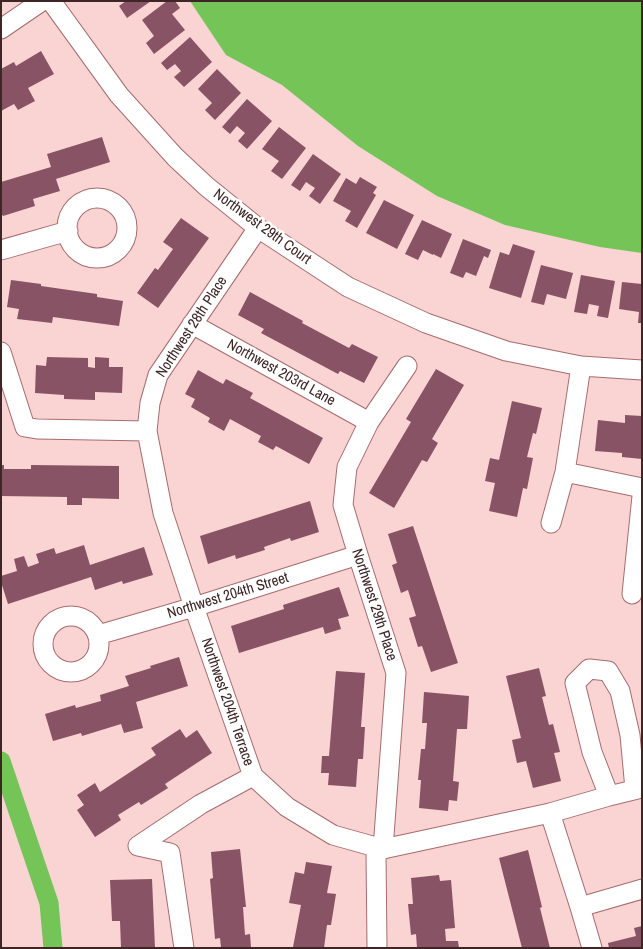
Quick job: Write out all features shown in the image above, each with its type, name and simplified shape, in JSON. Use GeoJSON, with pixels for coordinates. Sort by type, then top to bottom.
{"type":"FeatureCollection","features":[{"type":"Feature","properties":{"kind":"street"},"geometry":{"type":"LineString","coordinates":[[1,29],[42,1]]}},
{"type":"Feature","properties":{"kind":"street","name":"Northwest 29th Court"},"geometry":{"type":"LineString","coordinates":[[51,1],[119,95],[175,157],[206,186],[258,228],[348,287],[426,323],[506,351],[582,366],[642,370]]}},
{"type":"Feature","properties":{"kind":"street","name":"Northwest 28th Place"},"geometry":{"type":"LineString","coordinates":[[194,607],[163,512],[146,431],[150,403],[158,375],[258,228]]}},
{"type":"Feature","properties":{"kind":"street"},"geometry":{"type":"LineString","coordinates":[[1,250],[68,231]]}},
{"type":"Feature","properties":{"kind":"street","name":"Northwest 203rd Lane"},"geometry":{"type":"LineString","coordinates":[[192,324],[369,422]]}},
{"type":"Feature","properties":{"kind":"street"},"geometry":{"type":"LineString","coordinates":[[1,352],[25,427],[37,429],[146,431]]}},
{"type":"Feature","properties":{"kind":"street","name":"Northwest 29th Place"},"geometry":{"type":"LineString","coordinates":[[377,948],[376,853],[384,849],[396,673],[343,505],[347,467],[369,422],[407,366]]}},
{"type":"Feature","properties":{"kind":"street"},"geometry":{"type":"LineString","coordinates":[[551,524],[565,472],[582,366]]}},
{"type":"Feature","properties":{"kind":"street"},"geometry":{"type":"LineString","coordinates":[[565,472],[642,488]]}},
{"type":"Feature","properties":{"kind":"street"},"geometry":{"type":"LineString","coordinates":[[632,594],[642,496]]}},
{"type":"Feature","properties":{"kind":"street","name":"Northwest 204th Street"},"geometry":{"type":"LineString","coordinates":[[98,635],[358,555]]}},
{"type":"Feature","properties":{"kind":"street","name":"Northwest 204th Terrace"},"geometry":{"type":"LineString","coordinates":[[194,607],[253,776],[287,807],[332,835],[384,849],[550,813],[639,789],[630,735],[620,692],[608,671],[589,669],[575,683],[592,752],[608,796]]}},
{"type":"Feature","properties":{"kind":"street"},"geometry":{"type":"LineString","coordinates":[[184,948],[170,853],[138,846],[201,804],[253,776]]}},
{"type":"Feature","properties":{"kind":"street"},"geometry":{"type":"LineString","coordinates":[[550,813],[592,948]]}},
{"type":"Feature","properties":{"kind":"street"},"geometry":{"type":"LineString","coordinates":[[580,907],[642,889]]}},
{"type":"Feature","properties":{"kind":"shaded area"},"geometry":{"type":"Polygon","coordinates":[[[190,1],[642,1],[642,253],[600,247],[505,225],[437,196],[358,146],[282,85],[226,55],[190,1]]]}},
{"type":"Feature","properties":{"kind":"building"},"geometry":{"type":"Polygon","coordinates":[[[126,1],[151,1],[127,18],[119,6],[126,1]]]}},
{"type":"Feature","properties":{"kind":"building"},"geometry":{"type":"Polygon","coordinates":[[[167,1],[175,1],[180,8],[172,14],[185,30],[154,54],[146,43],[154,36],[142,20],[167,1]]]}},
{"type":"Feature","properties":{"kind":"building"},"geometry":{"type":"Polygon","coordinates":[[[190,37],[212,62],[184,87],[174,77],[181,71],[175,64],[167,70],[161,63],[190,37]]]}},
{"type":"Feature","properties":{"kind":"building"},"geometry":{"type":"Polygon","coordinates":[[[41,51],[54,74],[28,88],[35,101],[18,110],[14,104],[1,111],[1,69],[14,62],[16,66],[41,51]]]}},
{"type":"Feature","properties":{"kind":"building"},"geometry":{"type":"Polygon","coordinates":[[[217,69],[241,93],[215,120],[205,110],[212,103],[198,89],[217,69]]]}},
{"type":"Feature","properties":{"kind":"building"},"geometry":{"type":"Polygon","coordinates":[[[247,99],[272,121],[247,149],[238,141],[245,133],[237,126],[230,134],[222,127],[247,99]]]}},
{"type":"Feature","properties":{"kind":"building"},"geometry":{"type":"Polygon","coordinates":[[[279,127],[306,148],[282,179],[271,171],[279,161],[262,149],[279,127]]]}},
{"type":"Feature","properties":{"kind":"building"},"geometry":{"type":"Polygon","coordinates":[[[102,137],[110,162],[56,179],[60,191],[33,199],[35,206],[3,216],[1,213],[1,182],[51,167],[47,154],[102,137]]]}},
{"type":"Feature","properties":{"kind":"building"},"geometry":{"type":"Polygon","coordinates":[[[313,154],[341,174],[320,204],[309,196],[315,188],[306,182],[300,191],[291,185],[313,154]]]}},
{"type":"Feature","properties":{"kind":"building"},"geometry":{"type":"Polygon","coordinates":[[[360,177],[377,187],[373,193],[376,195],[357,228],[345,221],[351,211],[333,201],[346,178],[356,184],[360,177]]]}},
{"type":"Feature","properties":{"kind":"building"},"geometry":{"type":"Polygon","coordinates":[[[384,200],[414,215],[397,249],[366,233],[384,200]]]}},
{"type":"Feature","properties":{"kind":"building"},"geometry":{"type":"Polygon","coordinates":[[[181,218],[209,238],[158,308],[137,293],[155,268],[158,270],[173,249],[163,242],[181,218]]]}},
{"type":"Feature","properties":{"kind":"building"},"geometry":{"type":"Polygon","coordinates":[[[422,220],[452,234],[441,258],[423,250],[418,260],[405,254],[422,220]]]}},
{"type":"Feature","properties":{"kind":"building"},"geometry":{"type":"Polygon","coordinates":[[[463,239],[491,250],[488,258],[484,256],[476,276],[466,272],[463,278],[450,273],[463,239]]]}},
{"type":"Feature","properties":{"kind":"building"},"geometry":{"type":"Polygon","coordinates":[[[513,244],[535,251],[521,298],[489,288],[500,252],[509,255],[513,244]]]}},
{"type":"Feature","properties":{"kind":"building"},"geometry":{"type":"Polygon","coordinates":[[[541,265],[573,273],[566,299],[547,294],[544,305],[531,302],[541,265]]]}},
{"type":"Feature","properties":{"kind":"building"},"geometry":{"type":"Polygon","coordinates":[[[581,275],[615,281],[608,318],[597,316],[599,306],[589,304],[587,314],[574,312],[581,275]]]}},
{"type":"Feature","properties":{"kind":"building"},"geometry":{"type":"Polygon","coordinates":[[[11,280],[97,294],[97,297],[123,301],[119,326],[53,317],[52,323],[17,319],[19,309],[7,307],[11,280]]]}},
{"type":"Feature","properties":{"kind":"building"},"geometry":{"type":"Polygon","coordinates":[[[622,282],[642,284],[642,323],[638,323],[639,312],[619,309],[622,282]]]}},
{"type":"Feature","properties":{"kind":"building"},"geometry":{"type":"Polygon","coordinates":[[[250,292],[349,348],[352,344],[378,357],[364,383],[340,371],[338,374],[261,333],[264,329],[238,315],[250,292]]]}},
{"type":"Feature","properties":{"kind":"building"},"geometry":{"type":"Polygon","coordinates":[[[47,357],[88,358],[88,367],[95,368],[95,357],[109,358],[109,367],[123,367],[122,393],[95,392],[95,400],[64,399],[64,395],[35,393],[36,365],[46,366],[47,357]]]}},
{"type":"Feature","properties":{"kind":"building"},"geometry":{"type":"Polygon","coordinates":[[[436,369],[464,385],[432,439],[438,443],[427,462],[422,460],[394,508],[369,493],[411,422],[406,419],[436,369]]]}},
{"type":"Feature","properties":{"kind":"building"},"geometry":{"type":"Polygon","coordinates":[[[198,370],[223,384],[226,379],[253,393],[250,398],[323,438],[309,464],[276,446],[273,450],[258,442],[261,436],[230,419],[224,431],[208,422],[210,418],[191,407],[195,399],[185,394],[198,370]]]}},
{"type":"Feature","properties":{"kind":"building"},"geometry":{"type":"Polygon","coordinates":[[[512,401],[542,408],[536,434],[533,433],[527,457],[533,458],[527,489],[523,488],[517,517],[489,511],[495,483],[485,481],[490,458],[499,460],[512,401]]]}},
{"type":"Feature","properties":{"kind":"building"},"geometry":{"type":"Polygon","coordinates":[[[625,415],[642,416],[642,459],[622,457],[622,453],[595,451],[598,420],[625,423],[625,415]]]}},
{"type":"Feature","properties":{"kind":"building"},"geometry":{"type":"Polygon","coordinates":[[[1,465],[4,465],[4,469],[31,469],[31,465],[119,466],[119,499],[82,498],[82,505],[67,505],[67,497],[1,496],[1,465]]]}},
{"type":"Feature","properties":{"kind":"building"},"geometry":{"type":"Polygon","coordinates":[[[310,501],[319,532],[291,541],[290,538],[264,547],[265,550],[236,559],[235,555],[208,564],[200,536],[310,501]]]}},
{"type":"Feature","properties":{"kind":"building"},"geometry":{"type":"Polygon","coordinates":[[[413,526],[458,663],[431,672],[422,646],[418,647],[409,618],[416,616],[408,590],[401,593],[392,565],[397,563],[388,534],[413,526]]]}},
{"type":"Feature","properties":{"kind":"building"},"geometry":{"type":"Polygon","coordinates":[[[84,545],[90,565],[144,547],[153,575],[123,584],[122,581],[95,590],[91,577],[8,604],[1,576],[17,571],[14,559],[24,556],[28,567],[39,563],[36,554],[54,548],[56,554],[84,545]]]}},
{"type":"Feature","properties":{"kind":"building"},"geometry":{"type":"Polygon","coordinates":[[[339,587],[349,616],[338,619],[341,629],[325,634],[323,627],[239,653],[231,626],[284,609],[283,605],[339,587]]]}},
{"type":"Feature","properties":{"kind":"building"},"geometry":{"type":"Polygon","coordinates":[[[179,657],[188,686],[136,702],[143,728],[124,733],[121,724],[82,736],[81,733],[53,741],[45,714],[75,705],[76,708],[101,701],[100,695],[129,686],[125,676],[179,657]]]}},
{"type":"Feature","properties":{"kind":"building"},"geometry":{"type":"Polygon","coordinates":[[[539,668],[546,696],[542,697],[549,725],[553,724],[560,752],[554,753],[561,781],[533,788],[526,761],[517,763],[512,740],[521,738],[506,676],[539,668]]]}},
{"type":"Feature","properties":{"kind":"building"},"geometry":{"type":"Polygon","coordinates":[[[336,671],[365,673],[361,727],[365,727],[363,759],[358,759],[356,787],[328,785],[329,773],[321,773],[322,756],[329,756],[336,671]]]}},
{"type":"Feature","properties":{"kind":"building"},"geometry":{"type":"Polygon","coordinates":[[[424,692],[469,696],[467,729],[457,729],[453,781],[459,782],[457,801],[449,800],[448,811],[419,808],[421,780],[418,780],[421,749],[425,749],[427,723],[422,723],[424,692]]]}},
{"type":"Feature","properties":{"kind":"building"},"geometry":{"type":"Polygon","coordinates":[[[180,729],[186,738],[197,730],[212,753],[165,784],[168,788],[141,805],[139,802],[118,815],[121,820],[95,837],[77,810],[84,805],[77,795],[95,783],[100,792],[156,755],[151,748],[180,729]]]}},
{"type":"Feature","properties":{"kind":"building"},"geometry":{"type":"Polygon","coordinates":[[[240,849],[246,907],[243,907],[245,935],[250,934],[251,948],[221,948],[220,938],[215,939],[210,879],[213,878],[211,852],[240,849]]]}},
{"type":"Feature","properties":{"kind":"building"},"geometry":{"type":"Polygon","coordinates":[[[528,850],[550,948],[522,948],[499,858],[528,850]]]}},
{"type":"Feature","properties":{"kind":"building"},"geometry":{"type":"Polygon","coordinates":[[[306,862],[332,866],[327,893],[336,894],[331,925],[327,925],[324,948],[293,947],[301,905],[289,903],[295,872],[304,874],[306,862]]]}},
{"type":"Feature","properties":{"kind":"building"},"geometry":{"type":"Polygon","coordinates":[[[439,875],[440,881],[451,880],[455,928],[445,929],[446,941],[458,941],[459,948],[417,948],[416,934],[411,935],[408,904],[413,904],[411,878],[439,875]]]}},
{"type":"Feature","properties":{"kind":"building"},"geometry":{"type":"Polygon","coordinates":[[[152,879],[155,948],[121,948],[120,921],[112,921],[110,880],[152,879]]]}},
{"type":"Feature","properties":{"kind":"building"},"geometry":{"type":"Polygon","coordinates":[[[642,926],[642,948],[609,948],[608,943],[636,936],[634,928],[642,926]]]}},
{"type":"Feature","properties":{"kind":"waterway"},"geometry":{"type":"LineString","coordinates":[[1,761],[49,903],[53,948]]}}]}
